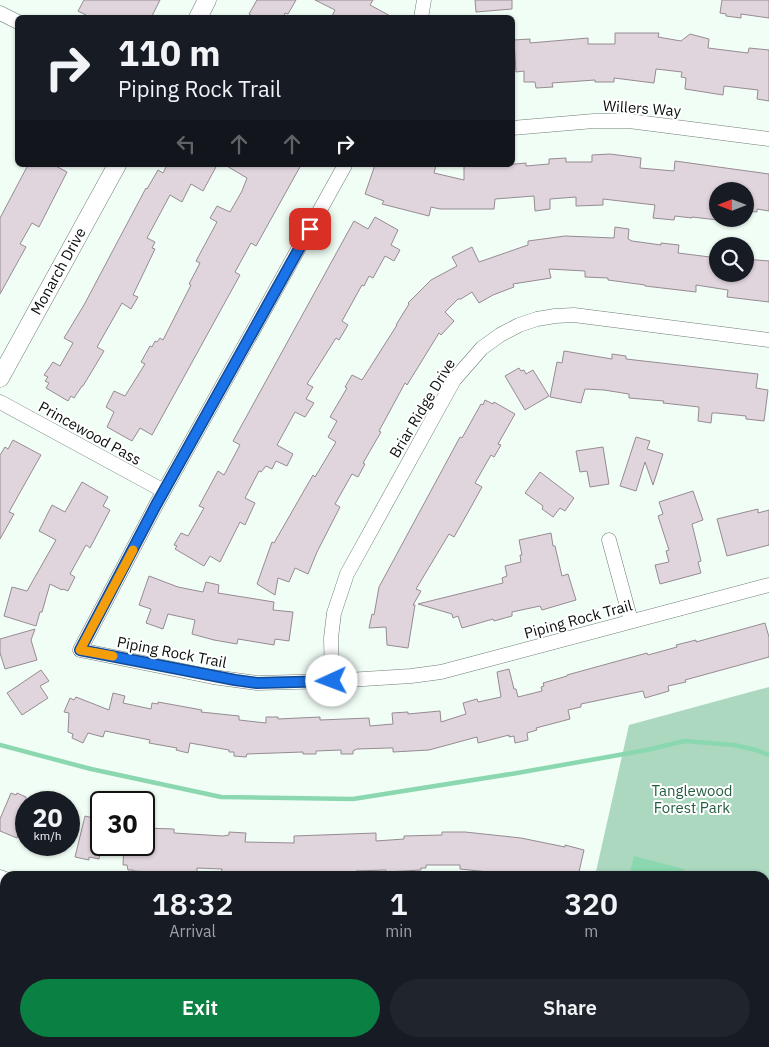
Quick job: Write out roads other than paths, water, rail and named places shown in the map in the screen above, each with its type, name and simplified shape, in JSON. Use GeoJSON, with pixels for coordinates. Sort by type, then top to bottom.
{"type":"FeatureCollection","features":[{"type":"Feature","properties":{"kind":"street"},"geometry":{"type":"LineString","coordinates":[[200,15],[208,0]]}},
{"type":"Feature","properties":{"kind":"street"},"geometry":{"type":"LineString","coordinates":[[422,15],[424,0]]}},
{"type":"Feature","properties":{"kind":"street"},"geometry":{"type":"LineString","coordinates":[[0,13],[15,20]]}},
{"type":"Feature","properties":{"kind":"street","name":"Willers Way"},"geometry":{"type":"LineString","coordinates":[[515,128],[612,120],[769,139]]}},
{"type":"Feature","properties":{"kind":"street","name":"Monarch Drive"},"geometry":{"type":"LineString","coordinates":[[0,378],[116,167]]}},
{"type":"Feature","properties":{"kind":"street","name":"Piping Rock Trail"},"geometry":{"type":"LineString","coordinates":[[344,167],[164,491],[80,650],[257,683],[411,676],[441,672],[769,584]]}},
{"type":"Feature","properties":{"kind":"street","name":"Briar Ridge Drive"},"geometry":{"type":"LineString","coordinates":[[332,681],[331,638],[334,614],[347,574],[454,380],[482,348],[500,335],[519,325],[537,319],[574,315],[769,340]]}},
{"type":"Feature","properties":{"kind":"street","name":"Princewood Pass"},"geometry":{"type":"LineString","coordinates":[[0,402],[164,491]]}},
{"type":"Feature","properties":{"kind":"street"},"geometry":{"type":"LineString","coordinates":[[609,540],[631,621]]}},
{"type":"Feature","properties":{"kind":"waterway"},"geometry":{"type":"LineString","coordinates":[[0,745],[91,769],[221,797],[353,799],[517,773],[647,750],[684,741],[734,745],[769,755]]}},
{"type":"Feature","properties":{"kind":"park label","name":"Tanglewood Forest Park"},"geometry":{"type":"Point","coordinates":[692,798]}}]}
